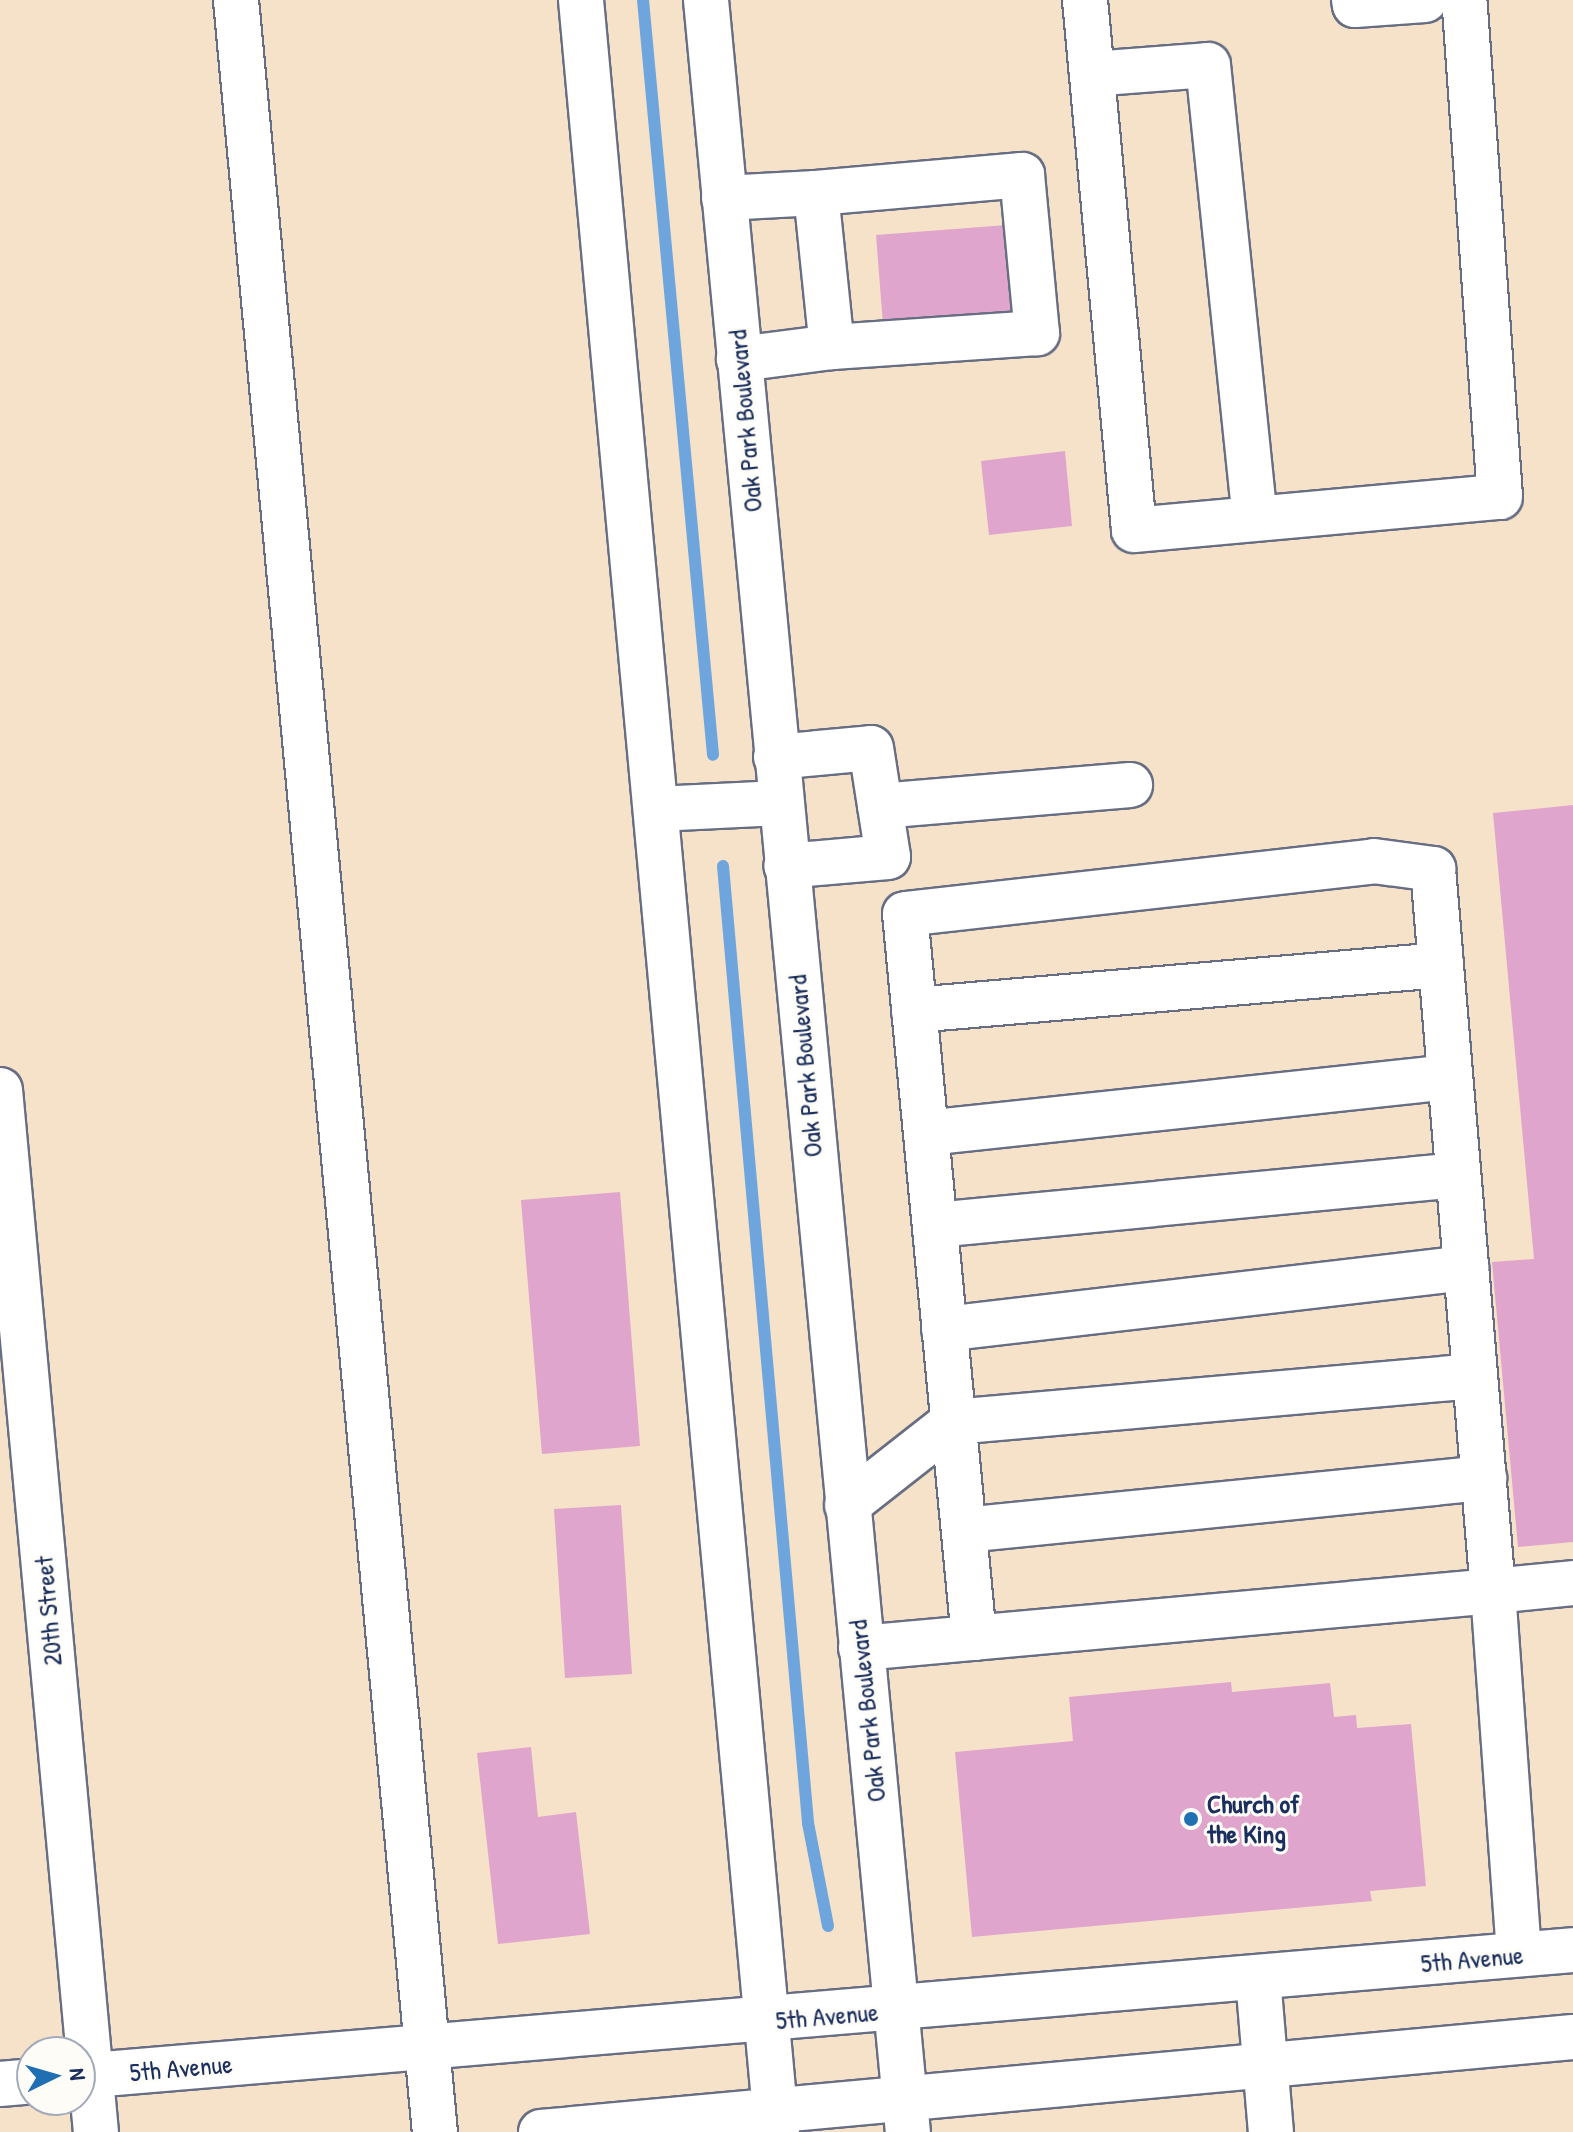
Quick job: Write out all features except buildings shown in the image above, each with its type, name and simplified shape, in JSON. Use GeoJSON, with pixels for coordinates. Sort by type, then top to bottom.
{"type":"FeatureCollection","features":[{"type":"Feature","properties":{"kind":"street"},"geometry":{"type":"LineString","coordinates":[[236,0],[435,2132]]}},
{"type":"Feature","properties":{"kind":"street"},"geometry":{"type":"LineString","coordinates":[[581,0],[764,2021],[776,2122]]}},
{"type":"Feature","properties":{"kind":"street","name":"Oak Park Boulevard"},"geometry":{"type":"LineString","coordinates":[[706,0],[907,2116]]}},
{"type":"Feature","properties":{"kind":"street"},"geometry":{"type":"LineString","coordinates":[[1085,0],[1134,530],[1500,497],[1464,0]]}},
{"type":"Feature","properties":{"kind":"street"},"geometry":{"type":"LineString","coordinates":[[1354,0],[1355,5],[1425,0]]}},
{"type":"Feature","properties":{"kind":"street"},"geometry":{"type":"LineString","coordinates":[[1092,74],[1208,65],[1255,518]]}},
{"type":"Feature","properties":{"kind":"street"},"geometry":{"type":"LineString","coordinates":[[724,198],[1022,175],[1037,333],[832,347],[739,359]]}},
{"type":"Feature","properties":{"kind":"street"},"geometry":{"type":"LineString","coordinates":[[816,193],[832,347]]}},
{"type":"Feature","properties":{"kind":"street"},"geometry":{"type":"LineString","coordinates":[[776,757],[871,748],[888,857],[905,914],[974,1638]]}},
{"type":"Feature","properties":{"kind":"street"},"geometry":{"type":"LineString","coordinates":[[880,806],[1130,785]]}},
{"type":"Feature","properties":{"kind":"street"},"geometry":{"type":"LineString","coordinates":[[656,809],[780,803]]}},
{"type":"Feature","properties":{"kind":"street"},"geometry":{"type":"LineString","coordinates":[[786,866],[888,857]]}},
{"type":"Feature","properties":{"kind":"street"},"geometry":{"type":"LineString","coordinates":[[905,914],[1374,861],[1433,869],[1493,1591],[1519,1954]]}},
{"type":"Feature","properties":{"kind":"street"},"geometry":{"type":"LineString","coordinates":[[914,1010],[1441,965]]}},
{"type":"Feature","properties":{"kind":"street"},"geometry":{"type":"LineString","coordinates":[[926,1133],[1450,1077]]}},
{"type":"Feature","properties":{"kind":"street","name":"20th Street"},"geometry":{"type":"LineString","coordinates":[[0,1090],[82,2036]]}},
{"type":"Feature","properties":{"kind":"street"},"geometry":{"type":"LineString","coordinates":[[935,1225],[1458,1175]]}},
{"type":"Feature","properties":{"kind":"street"},"geometry":{"type":"LineString","coordinates":[[944,1329],[1466,1268]]}},
{"type":"Feature","properties":{"kind":"street"},"geometry":{"type":"LineString","coordinates":[[847,1505],[953,1422],[1475,1376]]}},
{"type":"Feature","properties":{"kind":"street"},"geometry":{"type":"LineString","coordinates":[[964,1530],[1484,1478]]}},
{"type":"Feature","properties":{"kind":"street"},"geometry":{"type":"LineString","coordinates":[[861,1648],[1573,1583]]}},
{"type":"Feature","properties":{"kind":"street","name":"5th Avenue"},"geometry":{"type":"LineString","coordinates":[[96,2075],[896,2011],[1573,1950]]}},
{"type":"Feature","properties":{"kind":"street"},"geometry":{"type":"LineString","coordinates":[[1258,1978],[1271,2132]]}},
{"type":"Feature","properties":{"kind":"street"},"geometry":{"type":"LineString","coordinates":[[541,2132],[907,2116],[1265,2065],[1573,2037]]}},
{"type":"Feature","properties":{"kind":"waterway"},"geometry":{"type":"LineString","coordinates":[[643,0],[713,755]]}},
{"type":"Feature","properties":{"kind":"waterway"},"geometry":{"type":"LineString","coordinates":[[723,866],[808,1823],[828,1926]]}},
{"type":"Feature","properties":{"kind":"place","name":"Church of the King"},"geometry":{"type":"Point","coordinates":[1191,1819]}}]}
